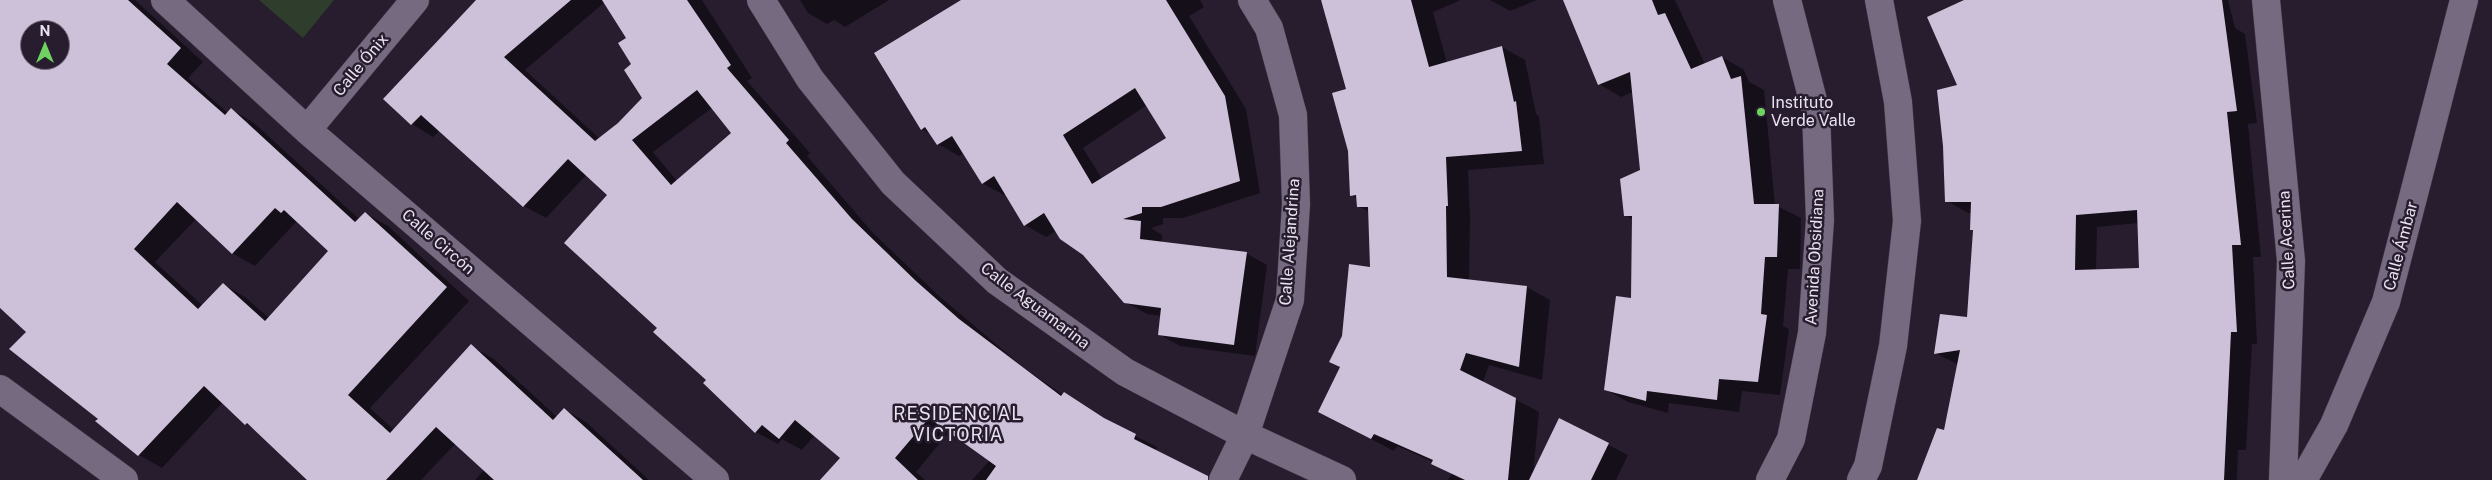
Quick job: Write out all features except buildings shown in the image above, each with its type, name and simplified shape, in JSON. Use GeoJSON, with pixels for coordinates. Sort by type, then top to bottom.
{"type":"FeatureCollection","features":[{"type":"Feature","properties":{"kind":"street","name":"Calle Circón"},"geometry":{"type":"LineString","coordinates":[[165,0],[307,130],[715,480]]}},
{"type":"Feature","properties":{"kind":"street","name":"Calle Ónix"},"geometry":{"type":"LineString","coordinates":[[307,130],[415,0]]}},
{"type":"Feature","properties":{"kind":"street","name":"Calle Aguamarina"},"geometry":{"type":"LineString","coordinates":[[761,0],[810,79],[893,183],[997,281],[1125,372],[1245,434],[1342,480]]}},
{"type":"Feature","properties":{"kind":"street","name":"Calle Alejandrina"},"geometry":{"type":"LineString","coordinates":[[1223,480],[1245,434],[1290,300],[1296,204],[1293,115],[1269,28],[1252,0]]}},
{"type":"Feature","properties":{"kind":"street","name":"Avenida Obsidiana"},"geometry":{"type":"LineString","coordinates":[[1770,480],[1791,440],[1812,333],[1820,220],[1816,112],[1787,0]]}},
{"type":"Feature","properties":{"kind":"street"},"geometry":{"type":"LineString","coordinates":[[1861,480],[1868,466],[1894,346],[1908,221],[1898,102],[1879,0]]}},
{"type":"Feature","properties":{"kind":"street","name":"Calle Acerina"},"geometry":{"type":"LineString","coordinates":[[2266,0],[2291,261],[2283,480]]}},
{"type":"Feature","properties":{"kind":"street","name":"Calle Ámbar"},"geometry":{"type":"LineString","coordinates":[[2303,480],[2334,425],[2386,302],[2464,0]]}},
{"type":"Feature","properties":{"kind":"street"},"geometry":{"type":"LineString","coordinates":[[0,389],[124,480]]}},
{"type":"Feature","properties":{"kind":"green space"},"geometry":{"type":"Polygon","coordinates":[[[259,0],[334,0],[303,38],[259,0]]]}},
{"type":"Feature","properties":{"kind":"place","name":"Instituto Verde Valle"},"geometry":{"type":"Point","coordinates":[1761,112]}},
{"type":"Feature","properties":{"kind":"district","name":"RESIDENCIAL VICTORIA"},"geometry":{"type":"Point","coordinates":[958,424]}}]}
